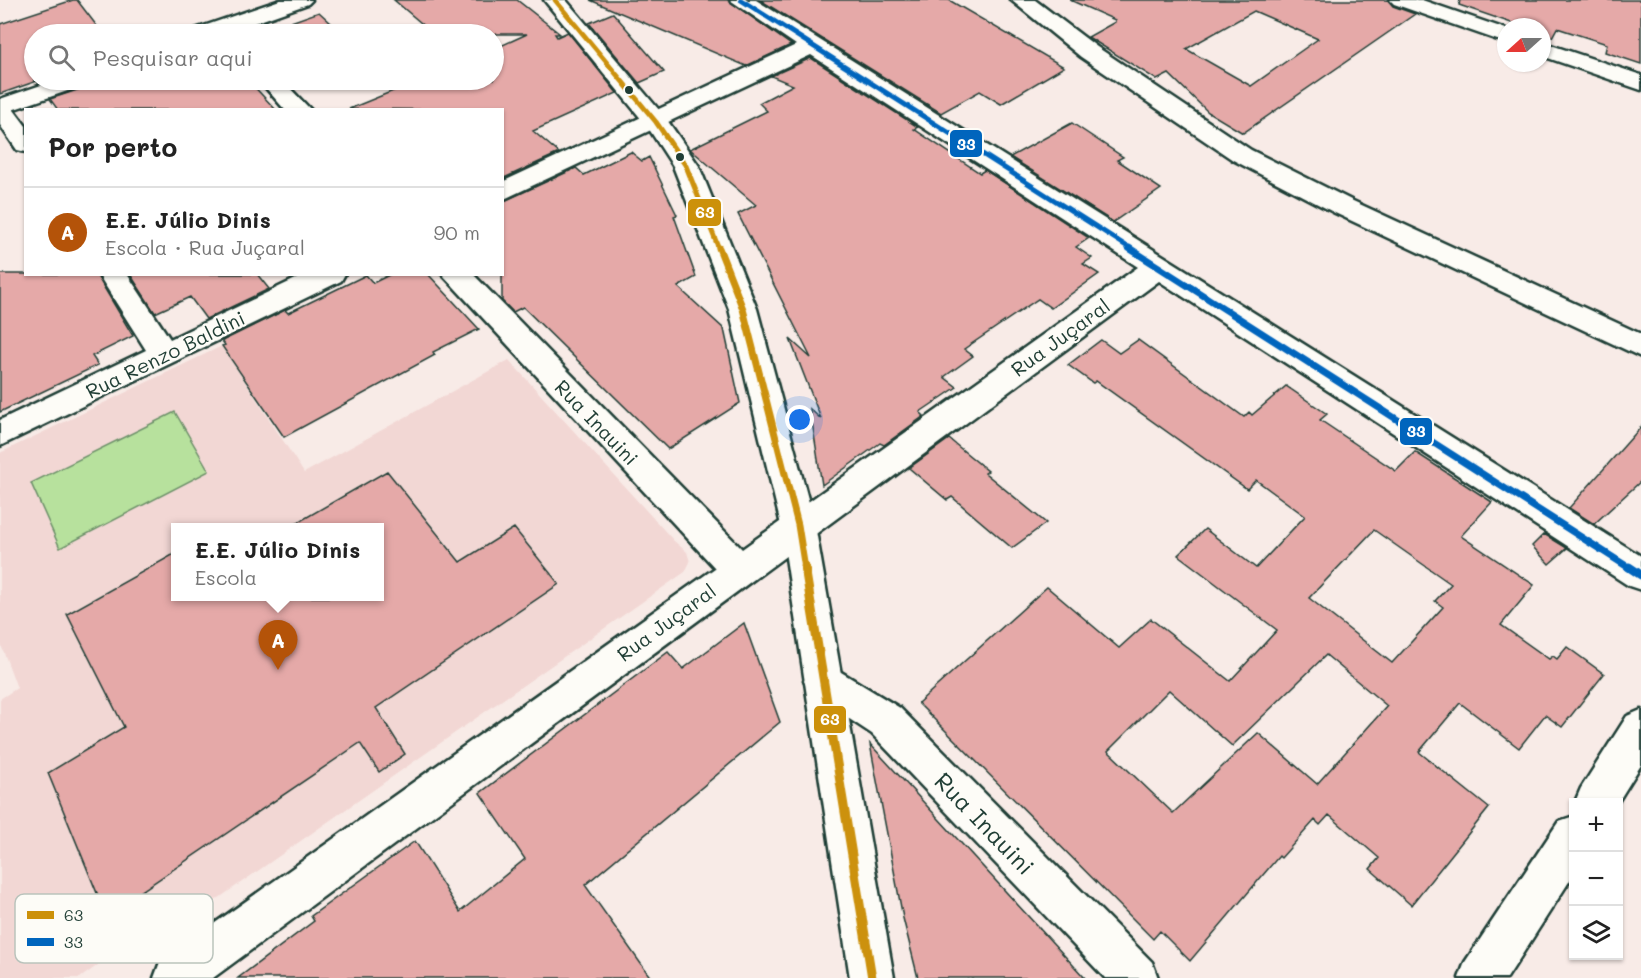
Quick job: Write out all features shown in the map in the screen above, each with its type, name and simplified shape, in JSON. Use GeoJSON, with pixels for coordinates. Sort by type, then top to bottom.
{"type":"FeatureCollection","features":[{"type":"Feature","properties":{"kind":"street"},"geometry":{"type":"LineString","coordinates":[[238,24],[301,0]]}},
{"type":"Feature","properties":{"kind":"street"},"geometry":{"type":"LineString","coordinates":[[555,0],[653,119],[686,166],[743,309],[798,525],[872,978]]}},
{"type":"Feature","properties":{"kind":"street"},"geometry":{"type":"LineString","coordinates":[[741,0],[1641,575]]}},
{"type":"Feature","properties":{"kind":"street"},"geometry":{"type":"LineString","coordinates":[[1022,0],[1089,52],[1252,160],[1344,207],[1641,346]]}},
{"type":"Feature","properties":{"kind":"street"},"geometry":{"type":"LineString","coordinates":[[1401,0],[1497,33]]}},
{"type":"Feature","properties":{"kind":"street"},"geometry":{"type":"LineString","coordinates":[[504,191],[812,46]]}},
{"type":"Feature","properties":{"kind":"street"},"geometry":{"type":"LineString","coordinates":[[1551,52],[1641,83]]}},
{"type":"Feature","properties":{"kind":"street"},"geometry":{"type":"LineString","coordinates":[[24,142],[0,107],[48,90]]}},
{"type":"Feature","properties":{"kind":"street"},"geometry":{"type":"LineString","coordinates":[[280,90],[297,108]]}},
{"type":"Feature","properties":{"kind":"street","name":"Rua Juçaral"},"geometry":{"type":"LineString","coordinates":[[213,951],[798,525],[1158,267]]}},
{"type":"Feature","properties":{"kind":"street"},"geometry":{"type":"LineString","coordinates":[[113,276],[165,355]]}},
{"type":"Feature","properties":{"kind":"street","name":"Rua Renzo Baldini"},"geometry":{"type":"LineString","coordinates":[[0,434],[327,276]]}},
{"type":"Feature","properties":{"kind":"street","name":"Rua Inauini"},"geometry":{"type":"LineString","coordinates":[[458,276],[739,569]]}},
{"type":"Feature","properties":{"kind":"street","name":"Rua Inauini"},"geometry":{"type":"LineString","coordinates":[[823,681],[886,721],[1136,978]]}},
{"type":"Feature","properties":{"kind":"street"},"geometry":{"type":"LineString","coordinates":[[1598,798],[1641,729]]}},
{"type":"Feature","properties":{"kind":"street"},"geometry":{"type":"LineString","coordinates":[[1481,978],[1569,844]]}},
{"type":"Feature","properties":{"kind":"street","name":"Rua Juçaral"},"geometry":{"type":"LineString","coordinates":[[176,978],[197,963]]}},
{"type":"Feature","properties":{"kind":"shaded area"},"geometry":{"type":"Polygon","coordinates":[[[222,346],[304,473],[509,360],[674,541],[687,552],[690,562],[685,572],[213,902],[213,894],[15,894],[15,963],[101,963],[80,978],[0,978],[0,699],[17,688],[0,642],[0,453],[222,346]]]}},
{"type":"Feature","properties":{"kind":"green space"},"geometry":{"type":"Polygon","coordinates":[[[175,412],[209,471],[60,548],[31,483],[175,412]]]}},
{"type":"Feature","properties":{"kind":"building"},"geometry":{"type":"Polygon","coordinates":[[[77,0],[95,24],[24,24],[24,86],[0,94],[0,24],[77,0]]]}},
{"type":"Feature","properties":{"kind":"building"},"geometry":{"type":"Polygon","coordinates":[[[394,0],[517,0],[560,34],[555,34],[557,37],[568,32],[617,93],[533,131],[559,153],[504,178],[504,108],[351,108],[396,90],[504,90],[504,44],[527,34],[504,34],[504,24],[422,24],[394,0]]]}},
{"type":"Feature","properties":{"kind":"building"},"geometry":{"type":"Polygon","coordinates":[[[590,0],[728,0],[791,45],[746,66],[590,0]]]}},
{"type":"Feature","properties":{"kind":"building"},"geometry":{"type":"Polygon","coordinates":[[[760,0],[949,0],[1064,67],[1001,104],[980,91],[941,113],[760,0]]]}},
{"type":"Feature","properties":{"kind":"building"},"geometry":{"type":"Polygon","coordinates":[[[1070,0],[1388,0],[1393,6],[1415,14],[1243,133],[1208,112],[1169,74],[1157,80],[1088,37],[1115,20],[1070,0]],[[1254,11],[1186,49],[1251,86],[1318,39],[1254,11]]]}},
{"type":"Feature","properties":{"kind":"building"},"geometry":{"type":"Polygon","coordinates":[[[1460,0],[1641,0],[1641,64],[1605,52],[1607,44],[1557,28],[1551,37],[1551,18],[1497,18],[1459,5],[1460,0]]]}},
{"type":"Feature","properties":{"kind":"building"},"geometry":{"type":"Polygon","coordinates":[[[319,12],[332,24],[289,24],[319,12]]]}},
{"type":"Feature","properties":{"kind":"building"},"geometry":{"type":"Polygon","coordinates":[[[613,13],[664,72],[639,83],[589,23],[613,13]]]}},
{"type":"Feature","properties":{"kind":"building"},"geometry":{"type":"Polygon","coordinates":[[[811,58],[918,127],[914,129],[980,173],[985,170],[1089,238],[1076,247],[1092,258],[1083,264],[1099,274],[1051,308],[1038,299],[964,349],[973,356],[944,377],[957,387],[920,412],[924,416],[884,445],[880,443],[822,485],[810,409],[821,419],[790,339],[811,358],[738,214],[756,205],[690,149],[767,111],[759,103],[793,85],[771,76],[811,58]]]}},
{"type":"Feature","properties":{"kind":"building"},"geometry":{"type":"Polygon","coordinates":[[[77,90],[257,90],[274,108],[57,108],[50,99],[77,90]]]}},
{"type":"Feature","properties":{"kind":"building"},"geometry":{"type":"Polygon","coordinates":[[[1072,123],[1123,157],[1117,160],[1161,189],[1113,222],[1010,157],[1072,123]]]}},
{"type":"Feature","properties":{"kind":"building"},"geometry":{"type":"Polygon","coordinates":[[[631,152],[642,161],[649,157],[677,215],[674,216],[696,277],[678,287],[724,329],[740,403],[668,449],[523,307],[513,312],[502,301],[504,201],[576,168],[584,175],[631,152]]]}},
{"type":"Feature","properties":{"kind":"building"},"geometry":{"type":"Polygon","coordinates":[[[0,274],[97,276],[133,336],[92,356],[98,365],[0,412],[0,274]]]}},
{"type":"Feature","properties":{"kind":"building"},"geometry":{"type":"Polygon","coordinates":[[[131,276],[259,276],[269,289],[206,319],[190,297],[155,313],[131,276]]]}},
{"type":"Feature","properties":{"kind":"building"},"geometry":{"type":"Polygon","coordinates":[[[364,276],[373,283],[387,276],[430,276],[479,329],[433,352],[435,355],[284,437],[222,346],[225,345],[222,341],[285,310],[288,313],[364,276]]]}},
{"type":"Feature","properties":{"kind":"building"},"geometry":{"type":"Polygon","coordinates":[[[1101,340],[1119,353],[1138,340],[1244,417],[1249,412],[1252,415],[1286,386],[1327,414],[1320,420],[1396,471],[1415,452],[1492,502],[1461,536],[1534,585],[1501,625],[1549,659],[1553,656],[1557,659],[1567,647],[1604,674],[1562,727],[1545,715],[1519,748],[1460,703],[1419,752],[1489,808],[1411,905],[1370,869],[1379,858],[1329,815],[1320,825],[1315,820],[1281,858],[1279,856],[1190,961],[1160,931],[1153,939],[918,703],[1047,587],[1119,648],[1151,619],[1230,681],[1277,630],[1178,555],[1205,529],[1256,568],[1305,516],[1256,480],[1247,489],[1096,381],[1093,383],[1068,365],[1101,340]],[[1374,530],[1309,598],[1392,663],[1443,607],[1435,601],[1451,584],[1374,530]],[[1326,655],[1232,746],[1169,690],[1108,751],[1173,813],[1258,733],[1317,784],[1387,706],[1326,655]]]}},
{"type":"Feature","properties":{"kind":"building"},"geometry":{"type":"Polygon","coordinates":[[[1641,427],[1641,481],[1594,524],[1569,508],[1641,427]]]}},
{"type":"Feature","properties":{"kind":"building"},"geometry":{"type":"Polygon","coordinates":[[[949,439],[988,471],[985,473],[1046,523],[1012,548],[952,497],[947,500],[909,468],[949,439]]]}},
{"type":"Feature","properties":{"kind":"building"},"geometry":{"type":"Polygon","coordinates":[[[387,471],[460,562],[514,528],[559,584],[376,708],[405,754],[379,772],[360,743],[137,894],[97,894],[48,773],[124,727],[67,614],[171,556],[171,601],[384,601],[384,523],[297,523],[387,471]]]}},
{"type":"Feature","properties":{"kind":"building"},"geometry":{"type":"Polygon","coordinates":[[[1544,534],[1567,548],[1549,564],[1532,546],[1544,534]]]}},
{"type":"Feature","properties":{"kind":"building"},"geometry":{"type":"Polygon","coordinates":[[[744,623],[780,722],[585,885],[651,978],[238,978],[314,921],[311,916],[415,841],[460,912],[525,859],[480,793],[668,652],[683,669],[744,623]]]}},
{"type":"Feature","properties":{"kind":"building"},"geometry":{"type":"Polygon","coordinates":[[[870,744],[1085,978],[918,978],[903,918],[870,744]]]}},
{"type":"Feature","properties":{"kind":"transit line","name":"63"},"geometry":{"type":"LineString","coordinates":[[555,0],[656,122],[686,166],[743,309],[798,525],[872,978]]}},
{"type":"Feature","properties":{"kind":"transit line","name":"33"},"geometry":{"type":"LineString","coordinates":[[741,0],[1641,575]]}},
{"type":"Feature","properties":{"kind":"place","name":"E.E. Júlio Dinis"},"geometry":{"type":"Point","coordinates":[278,670]}}]}
